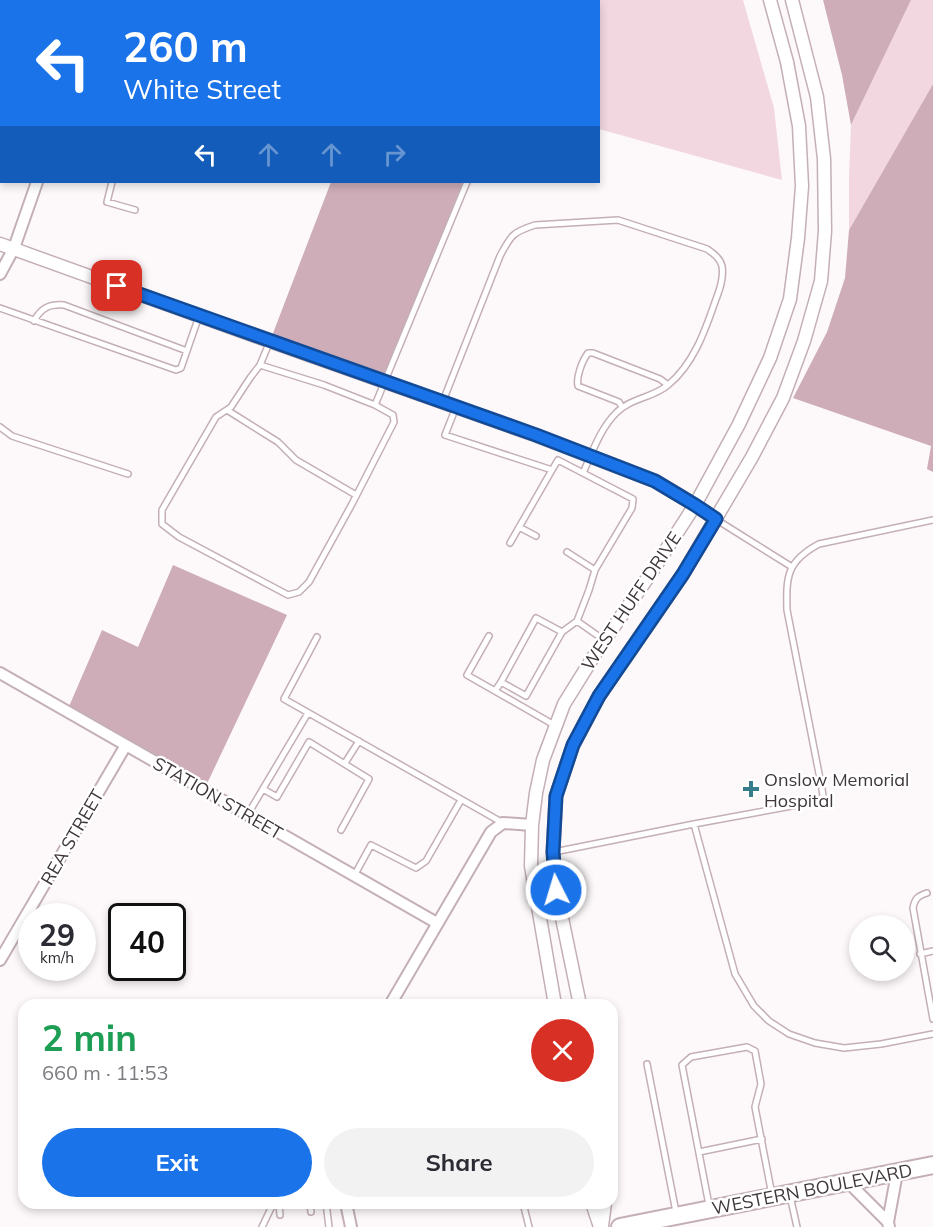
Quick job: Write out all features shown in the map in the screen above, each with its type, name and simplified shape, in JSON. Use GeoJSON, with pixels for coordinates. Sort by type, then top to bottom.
{"type":"FeatureCollection","features":[{"type":"Feature","properties":{"kind":"main road","name":"WESTERN BOULEVARD"},"geometry":{"type":"LineString","coordinates":[[620,1227],[673,1220],[710,1209],[933,1165]]}},
{"type":"Feature","properties":{"kind":"street","name":"WEST HUFF DRIVE"},"geometry":{"type":"LineString","coordinates":[[554,999],[531,866],[532,825],[543,760],[564,704],[695,505],[739,424],[770,358],[790,299],[802,186],[799,126],[770,0]]}},
{"type":"Feature","properties":{"kind":"street","name":"WEST HUFF DRIVE"},"geometry":{"type":"LineString","coordinates":[[579,999],[556,890],[553,852],[556,796],[573,745],[599,696],[683,574],[752,457],[783,398],[804,341],[821,281],[825,231],[824,159],[817,97],[792,0]]}},
{"type":"Feature","properties":{"kind":"street"},"geometry":{"type":"LineString","coordinates":[[0,274],[14,248],[36,183]]}},
{"type":"Feature","properties":{"kind":"street"},"geometry":{"type":"LineString","coordinates":[[0,244],[590,456],[655,481],[716,519]]}},
{"type":"Feature","properties":{"kind":"street","name":"STATION STREET"},"geometry":{"type":"LineString","coordinates":[[0,673],[437,923]]}},
{"type":"Feature","properties":{"kind":"street","name":"REA STREET"},"geometry":{"type":"LineString","coordinates":[[0,960],[126,745]]}},
{"type":"Feature","properties":{"kind":"street"},"geometry":{"type":"LineString","coordinates":[[393,999],[491,832],[502,823],[532,825]]}},
{"type":"Feature","properties":{"kind":"street"},"geometry":{"type":"LineString","coordinates":[[888,1225],[897,1173]]}},
{"type":"Feature","properties":{"kind":"street"},"geometry":{"type":"LineString","coordinates":[[848,1182],[888,1225]]}},
{"type":"Feature","properties":{"kind":"street"},"geometry":{"type":"LineString","coordinates":[[347,1209],[351,1227]]}},
{"type":"Feature","properties":{"kind":"street"},"geometry":{"type":"LineString","coordinates":[[594,1209],[601,1227]]}},
{"type":"Feature","properties":{"kind":"street"},"geometry":{"type":"LineString","coordinates":[[601,1227],[604,1209]]}},
{"type":"Feature","properties":{"kind":"lane"},"geometry":{"type":"LineString","coordinates":[[112,183],[107,202],[135,210]]}},
{"type":"Feature","properties":{"kind":"lane"},"geometry":{"type":"LineString","coordinates":[[375,405],[467,183]]}},
{"type":"Feature","properties":{"kind":"lane"},"geometry":{"type":"LineString","coordinates":[[443,402],[500,256],[512,235],[536,225],[618,220],[707,249],[719,259],[723,275],[707,325],[691,357],[668,385],[622,407],[600,435],[583,473]]}},
{"type":"Feature","properties":{"kind":"lane"},"geometry":{"type":"LineString","coordinates":[[34,321],[39,312],[47,307],[56,304],[64,305],[187,351]]}},
{"type":"Feature","properties":{"kind":"lane"},"geometry":{"type":"LineString","coordinates":[[0,308],[177,370],[181,368],[199,316]]}},
{"type":"Feature","properties":{"kind":"lane"},"geometry":{"type":"LineString","coordinates":[[260,365],[324,385],[375,405],[393,415],[394,422],[309,582],[299,592],[288,595],[179,537],[162,524],[162,510],[216,417],[231,407],[260,365],[270,341]]}},
{"type":"Feature","properties":{"kind":"lane"},"geometry":{"type":"LineString","coordinates":[[622,407],[619,402],[578,386],[577,381],[588,353],[660,379],[668,385]]}},
{"type":"Feature","properties":{"kind":"lane"},"geometry":{"type":"LineString","coordinates":[[456,407],[445,435],[552,470]]}},
{"type":"Feature","properties":{"kind":"lane"},"geometry":{"type":"LineString","coordinates":[[227,410],[278,442],[296,460],[356,495]]}},
{"type":"Feature","properties":{"kind":"lane"},"geometry":{"type":"LineString","coordinates":[[0,427],[12,436],[128,474]]}},
{"type":"Feature","properties":{"kind":"lane"},"geometry":{"type":"LineString","coordinates":[[501,682],[526,696],[562,632],[577,621],[595,570],[632,508],[633,499],[558,460],[510,543]]}},
{"type":"Feature","properties":{"kind":"lane"},"geometry":{"type":"LineString","coordinates":[[716,519],[792,567]]}},
{"type":"Feature","properties":{"kind":"lane"},"geometry":{"type":"LineString","coordinates":[[553,852],[819,801],[823,796],[787,610],[786,584],[792,567],[806,551],[819,544],[933,520]]}},
{"type":"Feature","properties":{"kind":"lane"},"geometry":{"type":"LineString","coordinates":[[519,527],[536,536]]}},
{"type":"Feature","properties":{"kind":"lane"},"geometry":{"type":"LineString","coordinates":[[567,552],[595,570]]}},
{"type":"Feature","properties":{"kind":"lane"},"geometry":{"type":"LineString","coordinates":[[495,691],[536,618],[562,632]]}},
{"type":"Feature","properties":{"kind":"lane"},"geometry":{"type":"LineString","coordinates":[[577,621],[604,640]]}},
{"type":"Feature","properties":{"kind":"lane"},"geometry":{"type":"LineString","coordinates":[[489,636],[467,675],[556,726]]}},
{"type":"Feature","properties":{"kind":"lane"},"geometry":{"type":"LineString","coordinates":[[317,637],[284,699],[502,823]]}},
{"type":"Feature","properties":{"kind":"lane"},"geometry":{"type":"LineString","coordinates":[[248,814],[308,713]]}},
{"type":"Feature","properties":{"kind":"lane"},"geometry":{"type":"LineString","coordinates":[[296,734],[369,778],[341,830]]}},
{"type":"Feature","properties":{"kind":"lane"},"geometry":{"type":"LineString","coordinates":[[345,764],[359,741]]}},
{"type":"Feature","properties":{"kind":"lane"},"geometry":{"type":"LineString","coordinates":[[263,789],[277,797],[309,742]]}},
{"type":"Feature","properties":{"kind":"lane"},"geometry":{"type":"LineString","coordinates":[[354,876],[371,845],[416,867],[426,861],[461,800]]}},
{"type":"Feature","properties":{"kind":"lane"},"geometry":{"type":"LineString","coordinates":[[694,824],[735,974],[754,1006],[769,1021],[789,1034],[815,1043],[844,1048],[933,1034]]}},
{"type":"Feature","properties":{"kind":"lane"},"geometry":{"type":"LineString","coordinates":[[927,893],[919,896],[913,908],[933,1019]]}},
{"type":"Feature","properties":{"kind":"lane"},"geometry":{"type":"LineString","coordinates":[[921,954],[933,951]]}},
{"type":"Feature","properties":{"kind":"lane"},"geometry":{"type":"LineString","coordinates":[[710,1209],[682,1065],[691,1057],[747,1047],[755,1051],[761,1084],[755,1107],[772,1197]]}},
{"type":"Feature","properties":{"kind":"lane"},"geometry":{"type":"LineString","coordinates":[[647,1064],[673,1220]]}},
{"type":"Feature","properties":{"kind":"lane"},"geometry":{"type":"LineString","coordinates":[[699,1152],[762,1139]]}},
{"type":"Feature","properties":{"kind":"lane"},"geometry":{"type":"LineString","coordinates":[[790,1194],[797,1227]]}},
{"type":"Feature","properties":{"kind":"lane"},"geometry":{"type":"LineString","coordinates":[[262,1227],[271,1209]]}},
{"type":"Feature","properties":{"kind":"lane"},"geometry":{"type":"LineString","coordinates":[[279,1209],[280,1215]]}},
{"type":"Feature","properties":{"kind":"lane"},"geometry":{"type":"LineString","coordinates":[[327,1209],[329,1227]]}},
{"type":"Feature","properties":{"kind":"lane"},"geometry":{"type":"LineString","coordinates":[[524,1209],[529,1227]]}},
{"type":"Feature","properties":{"kind":"shaded area"},"geometry":{"type":"Polygon","coordinates":[[[600,0],[743,0],[774,108],[782,180],[600,129],[600,0]]]}},
{"type":"Feature","properties":{"kind":"shaded area"},"geometry":{"type":"Polygon","coordinates":[[[823,0],[911,0],[851,125],[842,75],[823,0]]]}},
{"type":"Feature","properties":{"kind":"shaded area"},"geometry":{"type":"Polygon","coordinates":[[[911,0],[933,0],[933,84],[849,230],[851,125],[911,0]]]}},
{"type":"Feature","properties":{"kind":"shaded area"},"geometry":{"type":"Polygon","coordinates":[[[933,84],[933,472],[927,469],[931,446],[793,398],[827,332],[845,278],[849,230],[933,84]]]}},
{"type":"Feature","properties":{"kind":"shaded area"},"geometry":{"type":"Polygon","coordinates":[[[331,183],[466,183],[384,381],[270,341],[331,183]]]}},
{"type":"Feature","properties":{"kind":"shaded area"},"geometry":{"type":"Polygon","coordinates":[[[173,565],[287,615],[204,790],[67,711],[102,630],[138,647],[173,565]]]}},
{"type":"Feature","properties":{"kind":"place","name":"Onslow Memorial Hospital"},"geometry":{"type":"Point","coordinates":[751,789]}},
{"type":"Feature","properties":{"kind":"route"},"geometry":{"type":"LineString","coordinates":[[117,286],[536,435],[655,481],[716,519],[683,574],[599,696],[573,745],[556,796],[553,852],[556,890]]}}]}
